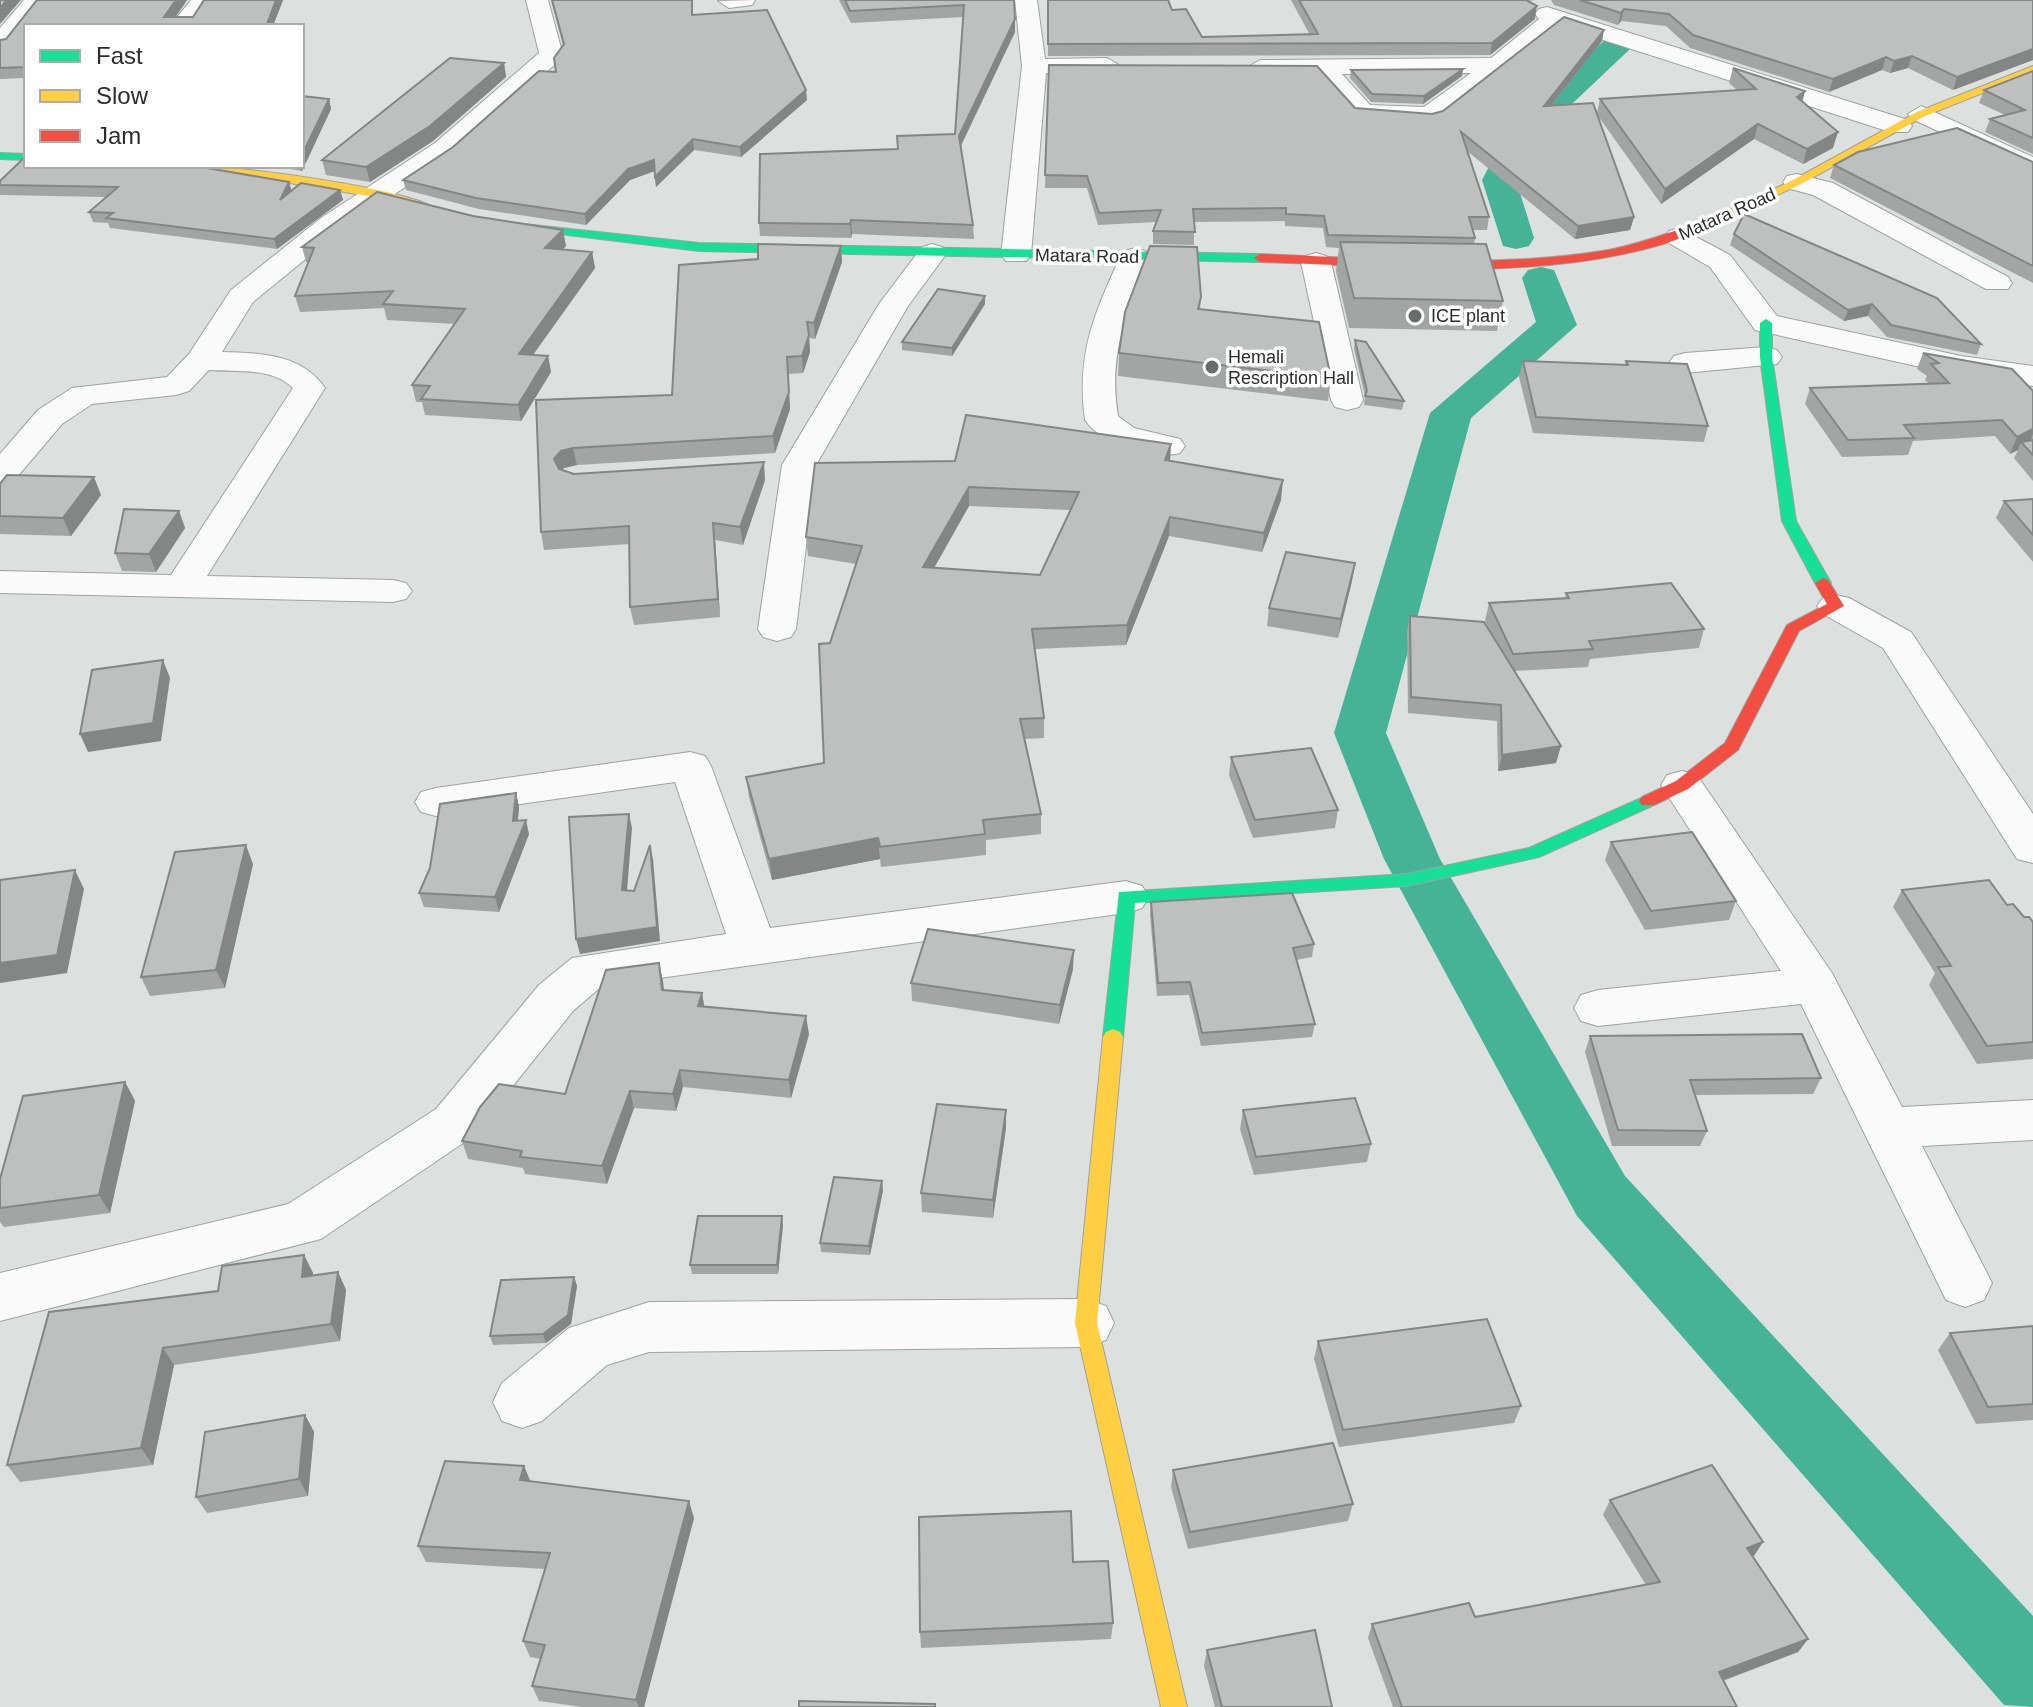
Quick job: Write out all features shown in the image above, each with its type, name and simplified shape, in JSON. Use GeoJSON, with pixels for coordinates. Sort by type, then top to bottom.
{"type":"FeatureCollection","features":[{"type":"Feature","properties":{"kind":"main road","name":"Matara Road"},"geometry":{"type":"LineString","coordinates":[[492,223],[580,236],[699,247],[1316,262],[1516,263],[1609,255],[1679,237],[1797,182],[1910,120],[2033,69]]}},
{"type":"Feature","properties":{"kind":"main road"},"geometry":{"type":"LineString","coordinates":[[215,168],[376,194],[448,213]]}},
{"type":"Feature","properties":{"kind":"main road"},"geometry":{"type":"LineString","coordinates":[[1174,1707],[1086,1323],[1126,897],[1407,880],[1533,853],[1682,785],[1732,746],[1793,628],[1836,606],[1789,521],[1766,357],[1766,323]]}},
{"type":"Feature","properties":{"kind":"street"},"geometry":{"type":"LineString","coordinates":[[0,43],[36,0]]}},
{"type":"Feature","properties":{"kind":"street"},"geometry":{"type":"LineString","coordinates":[[184,24],[203,0]]}},
{"type":"Feature","properties":{"kind":"street"},"geometry":{"type":"LineString","coordinates":[[0,476],[50,417],[84,395],[165,388],[178,384],[201,360],[242,296],[331,224],[444,149],[551,55],[537,0]]}},
{"type":"Feature","properties":{"kind":"street"},"geometry":{"type":"LineString","coordinates":[[729,1],[744,0]]}},
{"type":"Feature","properties":{"kind":"street"},"geometry":{"type":"LineString","coordinates":[[1016,255],[1034,66],[1026,0]]}},
{"type":"Feature","properties":{"kind":"street"},"geometry":{"type":"LineString","coordinates":[[1324,68],[1363,112],[1430,115],[1497,65],[1553,9],[1910,120],[2033,167]]}},
{"type":"Feature","properties":{"kind":"street"},"geometry":{"type":"LineString","coordinates":[[1231,67],[1497,65]]}},
{"type":"Feature","properties":{"kind":"street"},"geometry":{"type":"LineString","coordinates":[[1034,66],[1138,66]]}},
{"type":"Feature","properties":{"kind":"street"},"geometry":{"type":"LineString","coordinates":[[1797,182],[1823,189],[1997,283]]}},
{"type":"Feature","properties":{"kind":"street"},"geometry":{"type":"LineString","coordinates":[[1679,237],[1720,261],[1766,323],[1961,366],[2033,376]]}},
{"type":"Feature","properties":{"kind":"street"},"geometry":{"type":"LineString","coordinates":[[777,629],[783,466],[932,253]]}},
{"type":"Feature","properties":{"kind":"street"},"geometry":{"type":"LineString","coordinates":[[1135,257],[1099,340],[1095,385],[1102,420],[1122,435],[1168,446]]}},
{"type":"Feature","properties":{"kind":"street"},"geometry":{"type":"LineString","coordinates":[[1316,262],[1347,400]]}},
{"type":"Feature","properties":{"kind":"street"},"geometry":{"type":"LineString","coordinates":[[1685,363],[1766,357]]}},
{"type":"Feature","properties":{"kind":"street"},"geometry":{"type":"LineString","coordinates":[[182,586],[309,388],[305,379],[283,368],[201,360]]}},
{"type":"Feature","properties":{"kind":"street"},"geometry":{"type":"LineString","coordinates":[[0,582],[393,591]]}},
{"type":"Feature","properties":{"kind":"street"},"geometry":{"type":"LineString","coordinates":[[1836,606],[1897,640],[2033,848]]}},
{"type":"Feature","properties":{"kind":"street"},"geometry":{"type":"LineString","coordinates":[[436,802],[690,766],[754,948]]}},
{"type":"Feature","properties":{"kind":"street"},"geometry":{"type":"LineString","coordinates":[[1682,785],[1815,985],[1965,1283]]}},
{"type":"Feature","properties":{"kind":"street"},"geometry":{"type":"LineString","coordinates":[[0,1297],[302,1223],[454,1123],[556,998],[589,970],[1126,897]]}},
{"type":"Feature","properties":{"kind":"street"},"geometry":{"type":"LineString","coordinates":[[1598,1008],[1815,985]]}},
{"type":"Feature","properties":{"kind":"street"},"geometry":{"type":"LineString","coordinates":[[1887,1128],[2033,1120]]}},
{"type":"Feature","properties":{"kind":"street"},"geometry":{"type":"LineString","coordinates":[[522,1402],[589,1346],[649,1327],[1086,1323]]}},
{"type":"Feature","properties":{"kind":"building"},"geometry":{"type":"Polygon","coordinates":[[[37,0],[176,0],[164,17],[193,17],[204,0],[276,0],[267,24],[24,24],[24,67],[0,68],[0,40],[6,39],[37,0]]]}},
{"type":"Feature","properties":{"kind":"building"},"geometry":{"type":"Polygon","coordinates":[[[552,0],[692,0],[692,15],[767,10],[806,90],[740,147],[693,139],[655,177],[654,160],[628,169],[585,214],[476,198],[403,180],[453,147],[539,71],[556,72],[554,58],[564,44],[552,0]]]}},
{"type":"Feature","properties":{"kind":"building"},"geometry":{"type":"Polygon","coordinates":[[[845,0],[1014,0],[1015,19],[959,136],[973,225],[851,220],[850,224],[759,223],[760,154],[898,149],[897,136],[955,134],[964,5],[850,11],[845,0]]]}},
{"type":"Feature","properties":{"kind":"building"},"geometry":{"type":"Polygon","coordinates":[[[1048,0],[1168,0],[1172,10],[1186,9],[1202,37],[1318,34],[1299,0],[1526,0],[1537,6],[1492,43],[1048,44],[1048,0]]]}},
{"type":"Feature","properties":{"kind":"building"},"geometry":{"type":"Polygon","coordinates":[[[1580,0],[2033,0],[2033,49],[1957,77],[1912,56],[1894,61],[1886,57],[1833,79],[1693,35],[1669,14],[1624,9],[1621,13],[1580,0]]]}},
{"type":"Feature","properties":{"kind":"building"},"geometry":{"type":"Polygon","coordinates":[[[1564,17],[1604,30],[1544,106],[1593,103],[1634,217],[1578,226],[1461,132],[1489,217],[1469,217],[1475,238],[1328,235],[1324,216],[1286,214],[1286,208],[1193,209],[1195,232],[1153,231],[1161,210],[1099,213],[1087,176],[1045,175],[1049,65],[1317,66],[1355,108],[1432,114],[1443,111],[1564,17]]]}},
{"type":"Feature","properties":{"kind":"building"},"geometry":{"type":"Polygon","coordinates":[[[450,58],[504,63],[430,126],[366,167],[322,160],[450,58]]]}},
{"type":"Feature","properties":{"kind":"building"},"geometry":{"type":"Polygon","coordinates":[[[1733,68],[1805,91],[1797,97],[1838,132],[1807,149],[1758,124],[1665,189],[1600,99],[1756,89],[1733,68]]]}},
{"type":"Feature","properties":{"kind":"building"},"geometry":{"type":"Polygon","coordinates":[[[1463,69],[1424,96],[1372,94],[1351,70],[1463,69]]]}},
{"type":"Feature","properties":{"kind":"building"},"geometry":{"type":"Polygon","coordinates":[[[2033,71],[2033,138],[1990,119],[2025,110],[1984,90],[2033,71]]]}},
{"type":"Feature","properties":{"kind":"building"},"geometry":{"type":"Polygon","coordinates":[[[304,96],[329,99],[304,151],[304,96]]]}},
{"type":"Feature","properties":{"kind":"building"},"geometry":{"type":"Polygon","coordinates":[[[1957,128],[2033,162],[2033,266],[1834,165],[1858,152],[1957,128]]]}},
{"type":"Feature","properties":{"kind":"building"},"geometry":{"type":"Polygon","coordinates":[[[24,158],[24,168],[207,168],[289,182],[280,200],[301,183],[340,190],[274,239],[106,218],[113,213],[89,212],[118,187],[0,185],[0,181],[24,158]]]}},
{"type":"Feature","properties":{"kind":"building"},"geometry":{"type":"Polygon","coordinates":[[[377,192],[473,216],[563,230],[545,248],[592,252],[519,354],[548,356],[518,405],[421,399],[430,386],[412,385],[465,309],[383,304],[393,291],[295,296],[314,248],[302,247],[377,192]]]}},
{"type":"Feature","properties":{"kind":"building"},"geometry":{"type":"Polygon","coordinates":[[[1744,214],[1937,298],[1981,344],[1891,325],[1872,304],[1848,310],[1734,234],[1744,214]]]}},
{"type":"Feature","properties":{"kind":"building"},"geometry":{"type":"Polygon","coordinates":[[[1340,242],[1486,244],[1503,301],[1354,298],[1340,242]]]}},
{"type":"Feature","properties":{"kind":"building"},"geometry":{"type":"Polygon","coordinates":[[[758,244],[841,246],[814,323],[807,322],[809,335],[802,356],[787,357],[789,392],[773,436],[573,448],[561,451],[554,459],[559,469],[574,474],[764,462],[740,527],[713,523],[718,599],[630,607],[629,526],[541,532],[536,400],[672,395],[679,265],[758,259],[758,244]]]}},
{"type":"Feature","properties":{"kind":"building"},"geometry":{"type":"Polygon","coordinates":[[[1150,246],[1197,247],[1201,297],[1198,309],[1319,322],[1331,378],[1119,353],[1125,312],[1150,246]]]}},
{"type":"Feature","properties":{"kind":"building"},"geometry":{"type":"Polygon","coordinates":[[[938,289],[985,296],[952,348],[902,342],[938,289]]]}},
{"type":"Feature","properties":{"kind":"building"},"geometry":{"type":"Polygon","coordinates":[[[1355,340],[1366,342],[1404,401],[1365,396],[1367,391],[1355,340]]]}},
{"type":"Feature","properties":{"kind":"building"},"geometry":{"type":"Polygon","coordinates":[[[1923,353],[2012,369],[2033,391],[2033,429],[2017,437],[2002,420],[1904,425],[1914,438],[1848,440],[1810,388],[1949,383],[1931,364],[1939,363],[1923,353]]]}},
{"type":"Feature","properties":{"kind":"building"},"geometry":{"type":"Polygon","coordinates":[[[1523,361],[1687,364],[1708,426],[1536,417],[1523,361]]]}},
{"type":"Feature","properties":{"kind":"building"},"geometry":{"type":"Polygon","coordinates":[[[966,415],[1171,444],[1165,460],[1283,480],[1264,533],[1170,517],[1127,625],[1032,629],[1044,718],[1020,719],[1041,814],[983,820],[985,834],[880,847],[878,838],[769,859],[746,777],[824,763],[819,644],[830,643],[862,546],[806,537],[815,463],[955,461],[966,415]],[[969,487],[923,567],[1040,575],[1079,492],[969,487]]]}},
{"type":"Feature","properties":{"kind":"building"},"geometry":{"type":"Polygon","coordinates":[[[2033,440],[2033,455],[2021,442],[2033,440]]]}},
{"type":"Feature","properties":{"kind":"building"},"geometry":{"type":"Polygon","coordinates":[[[7,475],[94,477],[63,518],[0,516],[0,484],[7,475]]]}},
{"type":"Feature","properties":{"kind":"building"},"geometry":{"type":"Polygon","coordinates":[[[2033,499],[2033,535],[2004,501],[2033,499]]]}},
{"type":"Feature","properties":{"kind":"building"},"geometry":{"type":"Polygon","coordinates":[[[124,509],[179,511],[149,554],[115,553],[124,509]]]}},
{"type":"Feature","properties":{"kind":"building"},"geometry":{"type":"Polygon","coordinates":[[[1286,552],[1355,563],[1341,619],[1269,608],[1286,552]]]}},
{"type":"Feature","properties":{"kind":"building"},"geometry":{"type":"Polygon","coordinates":[[[1671,583],[1704,629],[1589,641],[1593,649],[1513,654],[1489,603],[1569,598],[1566,593],[1671,583]]]}},
{"type":"Feature","properties":{"kind":"building"},"geometry":{"type":"Polygon","coordinates":[[[1410,616],[1484,622],[1561,746],[1502,755],[1501,705],[1411,697],[1410,616]]]}},
{"type":"Feature","properties":{"kind":"building"},"geometry":{"type":"Polygon","coordinates":[[[163,660],[153,723],[80,734],[92,670],[163,660]]]}},
{"type":"Feature","properties":{"kind":"building"},"geometry":{"type":"Polygon","coordinates":[[[1311,748],[1338,810],[1255,820],[1231,757],[1311,748]]]}},
{"type":"Feature","properties":{"kind":"building"},"geometry":{"type":"Polygon","coordinates":[[[516,793],[513,821],[526,820],[495,897],[419,893],[430,868],[440,804],[516,793]]]}},
{"type":"Feature","properties":{"kind":"building"},"geometry":{"type":"Polygon","coordinates":[[[629,814],[622,890],[634,891],[650,845],[657,927],[576,939],[569,817],[629,814]]]}},
{"type":"Feature","properties":{"kind":"building"},"geometry":{"type":"Polygon","coordinates":[[[1692,832],[1736,901],[1651,911],[1611,842],[1692,832]]]}},
{"type":"Feature","properties":{"kind":"building"},"geometry":{"type":"Polygon","coordinates":[[[246,845],[216,970],[141,977],[175,852],[246,845]]]}},
{"type":"Feature","properties":{"kind":"building"},"geometry":{"type":"Polygon","coordinates":[[[75,870],[57,955],[0,963],[0,880],[75,870]]]}},
{"type":"Feature","properties":{"kind":"building"},"geometry":{"type":"Polygon","coordinates":[[[1989,880],[2007,905],[2013,904],[2033,922],[2033,1042],[1987,1046],[1938,967],[1951,966],[1902,890],[1989,880]]]}},
{"type":"Feature","properties":{"kind":"building"},"geometry":{"type":"Polygon","coordinates":[[[1292,893],[1314,944],[1293,948],[1315,1024],[1202,1033],[1190,982],[1158,983],[1151,902],[1292,893]]]}},
{"type":"Feature","properties":{"kind":"building"},"geometry":{"type":"Polygon","coordinates":[[[928,929],[1074,950],[1060,1005],[911,983],[928,929]]]}},
{"type":"Feature","properties":{"kind":"building"},"geometry":{"type":"Polygon","coordinates":[[[659,963],[662,990],[702,993],[698,1006],[806,1016],[789,1080],[680,1070],[673,1094],[630,1091],[602,1166],[520,1157],[522,1151],[462,1141],[480,1107],[499,1084],[565,1094],[606,970],[659,963]]]}},
{"type":"Feature","properties":{"kind":"building"},"geometry":{"type":"Polygon","coordinates":[[[1802,1034],[1821,1078],[1690,1080],[1707,1131],[1618,1130],[1590,1036],[1802,1034]]]}},
{"type":"Feature","properties":{"kind":"building"},"geometry":{"type":"Polygon","coordinates":[[[125,1082],[99,1195],[0,1208],[0,1179],[23,1096],[125,1082]]]}},
{"type":"Feature","properties":{"kind":"building"},"geometry":{"type":"Polygon","coordinates":[[[1355,1098],[1371,1144],[1256,1157],[1243,1110],[1355,1098]]]}},
{"type":"Feature","properties":{"kind":"building"},"geometry":{"type":"Polygon","coordinates":[[[937,1104],[1006,1110],[993,1200],[921,1193],[937,1104]]]}},
{"type":"Feature","properties":{"kind":"building"},"geometry":{"type":"Polygon","coordinates":[[[834,1177],[882,1181],[869,1246],[820,1243],[834,1177]]]}},
{"type":"Feature","properties":{"kind":"building"},"geometry":{"type":"Polygon","coordinates":[[[698,1216],[782,1216],[777,1265],[690,1265],[698,1216]]]}},
{"type":"Feature","properties":{"kind":"building"},"geometry":{"type":"Polygon","coordinates":[[[304,1255],[302,1277],[338,1272],[331,1324],[163,1348],[141,1448],[7,1465],[49,1312],[218,1291],[222,1266],[304,1255]]]}},
{"type":"Feature","properties":{"kind":"building"},"geometry":{"type":"Polygon","coordinates":[[[574,1277],[568,1315],[543,1334],[490,1336],[501,1280],[574,1277]]]}},
{"type":"Feature","properties":{"kind":"building"},"geometry":{"type":"Polygon","coordinates":[[[1487,1319],[1521,1406],[1343,1430],[1318,1341],[1487,1319]]]}},
{"type":"Feature","properties":{"kind":"building"},"geometry":{"type":"Polygon","coordinates":[[[2033,1326],[2033,1404],[1988,1407],[1950,1333],[2033,1326]]]}},
{"type":"Feature","properties":{"kind":"building"},"geometry":{"type":"Polygon","coordinates":[[[305,1415],[299,1479],[196,1497],[205,1432],[305,1415]]]}},
{"type":"Feature","properties":{"kind":"building"},"geometry":{"type":"Polygon","coordinates":[[[1333,1443],[1353,1504],[1190,1532],[1173,1470],[1333,1443]]]}},
{"type":"Feature","properties":{"kind":"building"},"geometry":{"type":"Polygon","coordinates":[[[445,1461],[524,1466],[520,1480],[689,1501],[636,1700],[532,1686],[545,1645],[523,1641],[550,1553],[418,1546],[445,1461]]]}},
{"type":"Feature","properties":{"kind":"building"},"geometry":{"type":"Polygon","coordinates":[[[1712,1465],[1763,1542],[1747,1548],[1808,1639],[1719,1672],[1737,1707],[1402,1707],[1372,1624],[1469,1603],[1475,1617],[1660,1582],[1610,1500],[1712,1465]]]}},
{"type":"Feature","properties":{"kind":"building"},"geometry":{"type":"Polygon","coordinates":[[[1071,1511],[1073,1562],[1108,1561],[1113,1623],[920,1632],[919,1517],[1071,1511]]]}},
{"type":"Feature","properties":{"kind":"building"},"geometry":{"type":"Polygon","coordinates":[[[1315,1630],[1332,1707],[1222,1707],[1207,1650],[1315,1630]]]}},
{"type":"Feature","properties":{"kind":"building"},"geometry":{"type":"Polygon","coordinates":[[[799,1701],[935,1704],[935,1707],[799,1707],[799,1701]]]}},
{"type":"Feature","properties":{"kind":"waterway"},"geometry":{"type":"LineString","coordinates":[[1516,238],[1499,180],[1522,133],[1618,44]]}},
{"type":"Feature","properties":{"kind":"waterway"},"geometry":{"type":"LineString","coordinates":[[1541,278],[1557,325],[1451,413],[1360,733],[1412,859],[1601,1196],[2033,1676]]}},
{"type":"Feature","properties":{"kind":"traffic: fast"},"geometry":{"type":"LineString","coordinates":[[0,156],[24,157]]}},
{"type":"Feature","properties":{"kind":"traffic: fast"},"geometry":{"type":"LineString","coordinates":[[506,225],[699,247],[1260,258]]}},
{"type":"Feature","properties":{"kind":"traffic: fast"},"geometry":{"type":"LineString","coordinates":[[1766,323],[1766,357],[1789,521],[1823,583]]}},
{"type":"Feature","properties":{"kind":"traffic: fast"},"geometry":{"type":"LineString","coordinates":[[1113,1037],[1126,897],[1407,880],[1533,853],[1648,801]]}},
{"type":"Feature","properties":{"kind":"traffic: slow"},"geometry":{"type":"LineString","coordinates":[[1707,224],[1797,182],[1921,114],[2033,69]]}},
{"type":"Feature","properties":{"kind":"traffic: slow"},"geometry":{"type":"LineString","coordinates":[[215,168],[376,194],[431,209]]}},
{"type":"Feature","properties":{"kind":"traffic: slow"},"geometry":{"type":"LineString","coordinates":[[1113,1037],[1086,1323],[1174,1707]]}},
{"type":"Feature","properties":{"kind":"traffic: jam"},"geometry":{"type":"LineString","coordinates":[[1260,258],[1429,264],[1547,261],[1603,255],[1657,243],[1707,224]]}},
{"type":"Feature","properties":{"kind":"traffic: jam"},"geometry":{"type":"LineString","coordinates":[[1648,801],[1682,785],[1732,746],[1793,628],[1836,606],[1823,583]]}},
{"type":"Feature","properties":{"kind":"place","name":"ICE plant"},"geometry":{"type":"Point","coordinates":[1415,316]}},
{"type":"Feature","properties":{"kind":"place","name":"Hemali Rescription Hall"},"geometry":{"type":"Point","coordinates":[1212,367]}}]}
